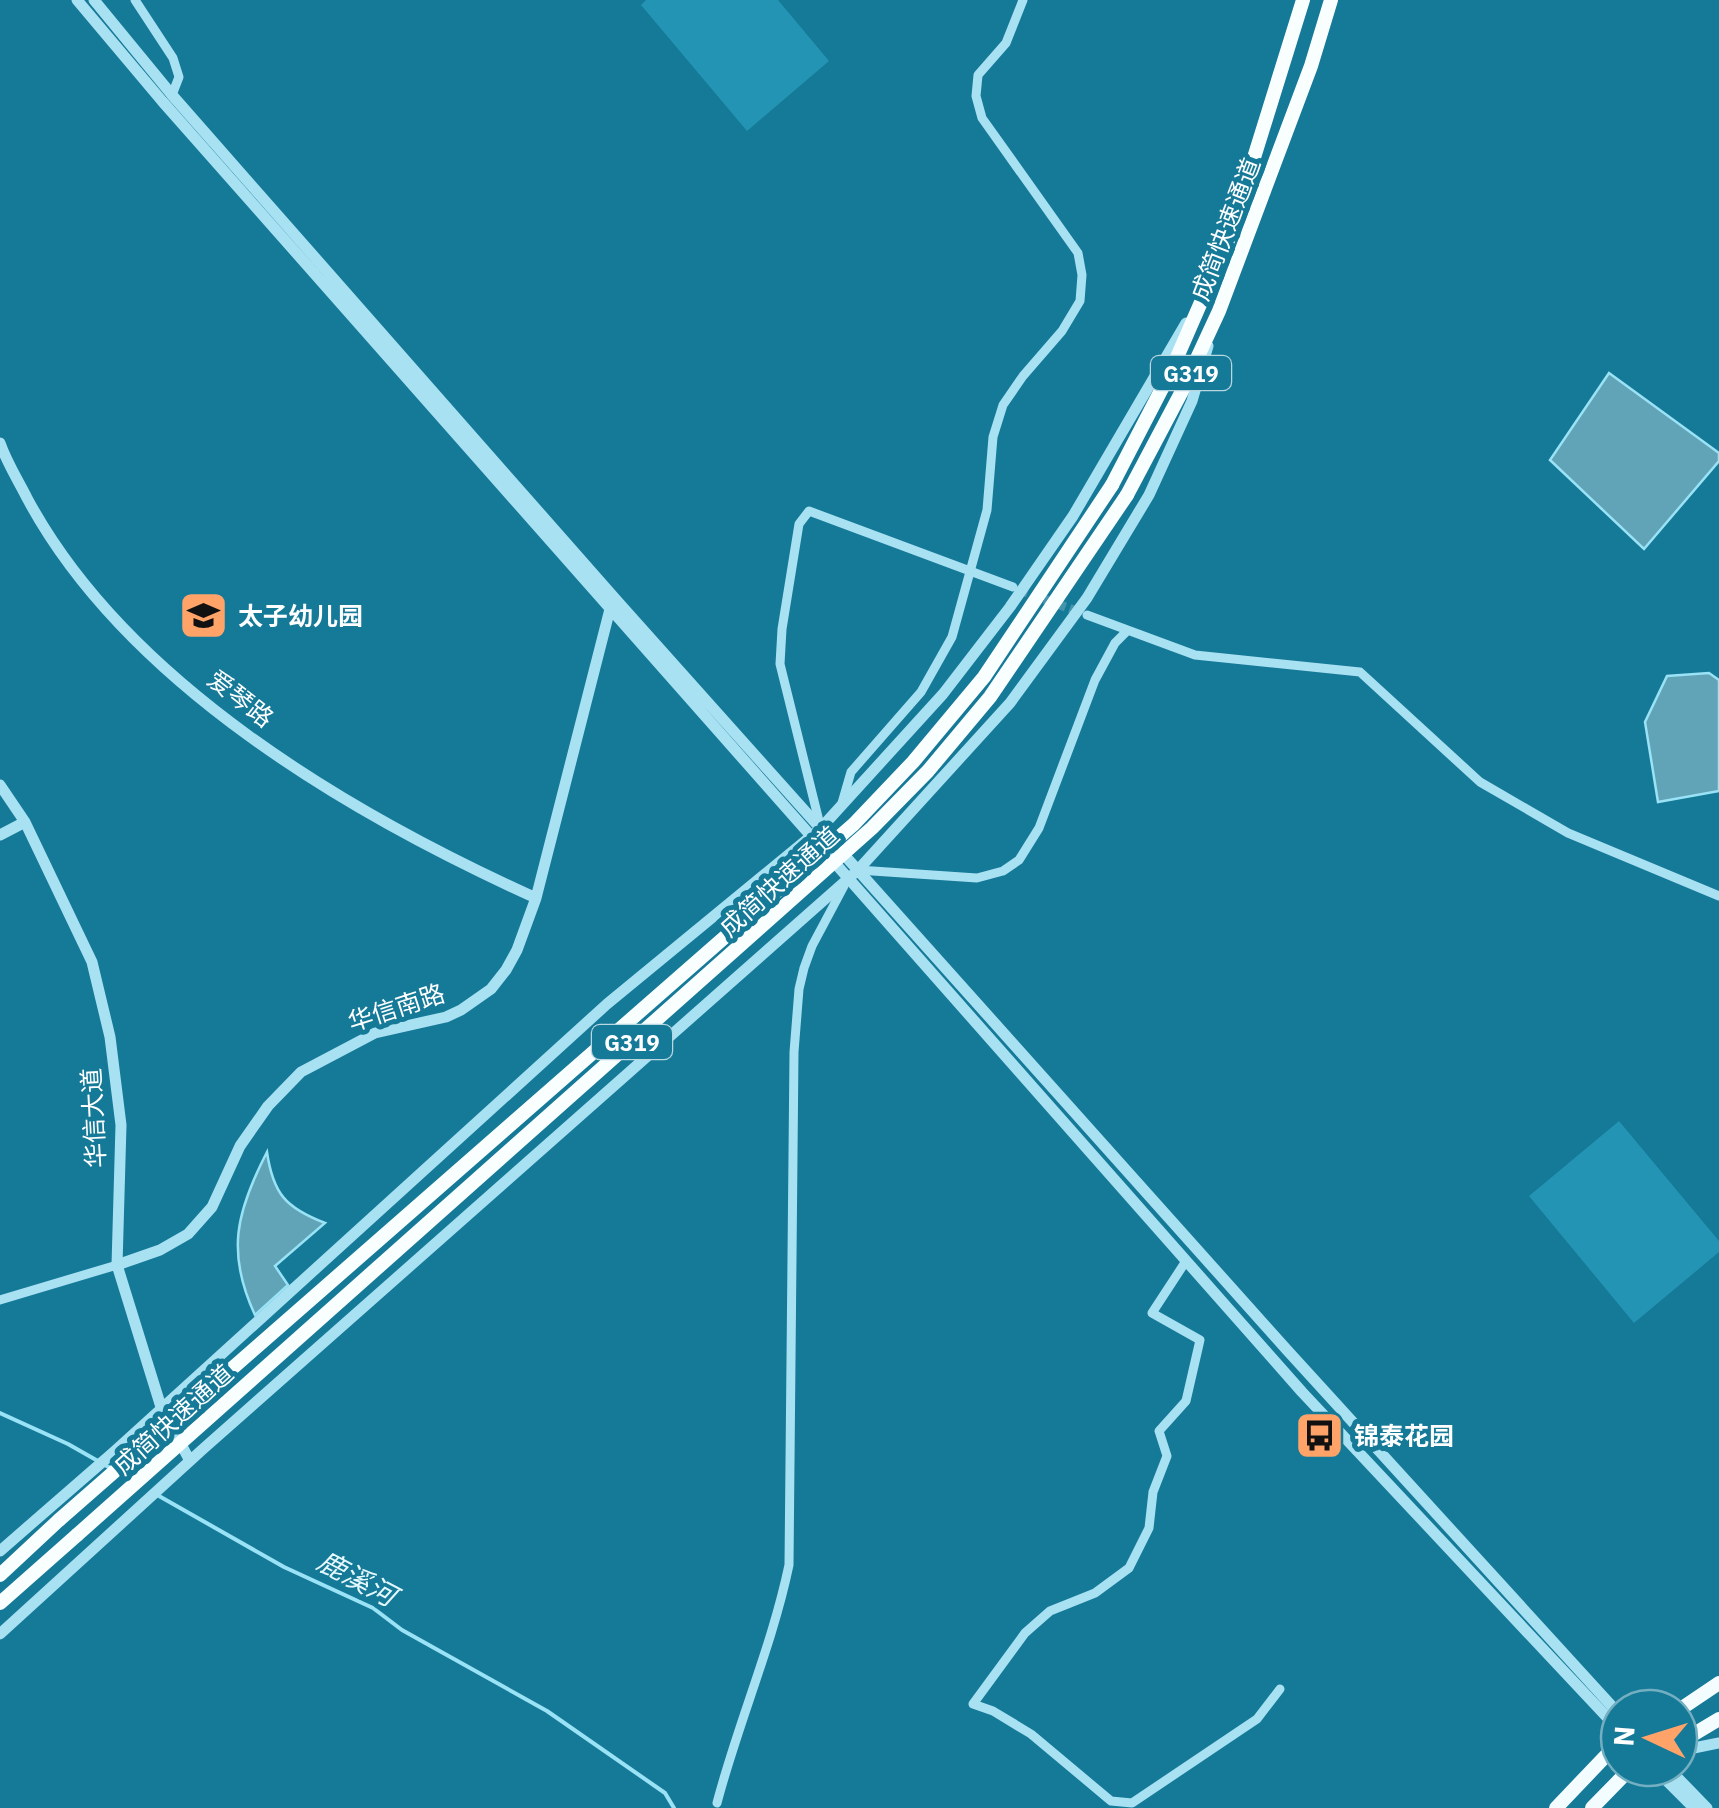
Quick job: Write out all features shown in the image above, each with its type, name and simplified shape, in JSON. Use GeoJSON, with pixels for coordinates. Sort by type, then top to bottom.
{"type":"FeatureCollection","features":[{"type":"Feature","properties":{"kind":"highway","name":"成简快速通道"},"geometry":{"type":"LineString","coordinates":[[0,1575],[854,824],[984,677],[1112,485],[1172,372],[1229,238],[1303,0]]}},
{"type":"Feature","properties":{"kind":"highway","name":"成简快速通道"},"geometry":{"type":"LineString","coordinates":[[0,1604],[872,828],[928,771],[990,697],[1127,495],[1181,394],[1219,311],[1331,0]]}},
{"type":"Feature","properties":{"kind":"main road"},"geometry":{"type":"LineString","coordinates":[[1556,1808],[1599,1763]]}},
{"type":"Feature","properties":{"kind":"main road"},"geometry":{"type":"LineString","coordinates":[[1592,1808],[1612,1788]]}},
{"type":"Feature","properties":{"kind":"street"},"geometry":{"type":"LineString","coordinates":[[77,0],[162,102],[853,875],[1186,1262],[1302,1392],[1599,1709]]}},
{"type":"Feature","properties":{"kind":"street"},"geometry":{"type":"LineString","coordinates":[[94,0],[614,606]]}},
{"type":"Feature","properties":{"kind":"street"},"geometry":{"type":"LineString","coordinates":[[135,0],[173,58],[180,77],[172,95]]}},
{"type":"Feature","properties":{"kind":"street"},"geometry":{"type":"LineString","coordinates":[[842,804],[851,772],[921,692],[941,661],[964,606],[972,573],[986,510],[993,437],[1003,405],[1062,331],[1080,301],[1082,274],[1078,253],[982,118],[976,96],[978,75],[1006,43],[1022,0]]}},
{"type":"Feature","properties":{"kind":"street"},"geometry":{"type":"LineString","coordinates":[[0,1550],[606,1004],[816,833],[942,694],[1031,576],[1090,488],[1213,276]]}},
{"type":"Feature","properties":{"kind":"street"},"geometry":{"type":"LineString","coordinates":[[0,1634],[190,1460],[853,875],[1010,703],[1087,598],[1149,495],[1192,401],[1219,311]]}},
{"type":"Feature","properties":{"kind":"street","name":"爱琴路"},"geometry":{"type":"LineString","coordinates":[[0,443],[45,532],[100,603],[148,652],[249,734],[330,790],[536,898]]}},
{"type":"Feature","properties":{"kind":"street"},"geometry":{"type":"LineString","coordinates":[[816,833],[780,650],[799,524],[805,513],[809,510],[1013,587]]}},
{"type":"Feature","properties":{"kind":"street","name":"华信南路"},"geometry":{"type":"LineString","coordinates":[[117,1265],[160,1250],[188,1234],[212,1207],[240,1146],[268,1106],[301,1072],[376,1033],[446,1017],[483,996],[506,970],[536,898],[614,606]]}},
{"type":"Feature","properties":{"kind":"street"},"geometry":{"type":"LineString","coordinates":[[1087,615],[1195,655],[1360,672],[1480,782],[1568,834],[1719,896]]}},
{"type":"Feature","properties":{"kind":"street"},"geometry":{"type":"LineString","coordinates":[[853,875],[977,878],[1003,871],[1020,860],[1040,828],[1095,680],[1115,643],[1126,632]]}},
{"type":"Feature","properties":{"kind":"street","name":"华信大道"},"geometry":{"type":"LineString","coordinates":[[0,785],[25,822],[92,962],[110,1037],[120,1125],[117,1265],[161,1407],[190,1460]]}},
{"type":"Feature","properties":{"kind":"street"},"geometry":{"type":"LineString","coordinates":[[0,835],[25,822]]}},
{"type":"Feature","properties":{"kind":"street"},"geometry":{"type":"LineString","coordinates":[[853,875],[1599,1692]]}},
{"type":"Feature","properties":{"kind":"street"},"geometry":{"type":"LineString","coordinates":[[717,1803],[790,1565],[794,1052],[798,989],[812,946],[853,875]]}},
{"type":"Feature","properties":{"kind":"street"},"geometry":{"type":"LineString","coordinates":[[1186,1262],[1152,1313],[1200,1340],[1186,1400],[1160,1432],[1168,1456],[1152,1492],[1150,1528],[1129,1568],[1095,1593],[1050,1612],[1025,1633],[974,1704],[1031,1734],[1111,1801],[1132,1802],[1256,1719],[1280,1688]]}},
{"type":"Feature","properties":{"kind":"street"},"geometry":{"type":"LineString","coordinates":[[0,1300],[117,1265]]}},
{"type":"Feature","properties":{"kind":"street"},"geometry":{"type":"LineString","coordinates":[[1674,1788],[1694,1808]]}},
{"type":"Feature","properties":{"kind":"street"},"geometry":{"type":"LineString","coordinates":[[1687,1788],[1706,1808]]}},
{"type":"Feature","properties":{"kind":"shaded area"},"geometry":{"type":"Polygon","coordinates":[[[646,0],[778,0],[829,61],[747,131],[641,5],[646,0]]]}},
{"type":"Feature","properties":{"kind":"shaded area"},"geometry":{"type":"Polygon","coordinates":[[[1609,373],[1719,453],[1719,461],[1644,549],[1550,460],[1609,373]]]}},
{"type":"Feature","properties":{"kind":"shaded area"},"geometry":{"type":"Polygon","coordinates":[[[1709,673],[1719,680],[1719,791],[1658,802],[1645,722],[1667,676],[1709,673]]]}},
{"type":"Feature","properties":{"kind":"shaded area"},"geometry":{"type":"Polygon","coordinates":[[[1619,1121],[1719,1241],[1719,1252],[1634,1323],[1529,1196],[1619,1121]]]}},
{"type":"Feature","properties":{"kind":"shaded area"},"geometry":{"type":"Polygon","coordinates":[[[267,1152],[273,1179],[284,1198],[325,1223],[275,1266],[288,1285],[255,1315],[240,1272],[238,1233],[248,1194],[267,1152]]]}},
{"type":"Feature","properties":{"kind":"waterway","name":"鹿溪河"},"geometry":{"type":"LineString","coordinates":[[0,1413],[112,1469]]}},
{"type":"Feature","properties":{"kind":"waterway","name":"鹿溪河"},"geometry":{"type":"LineString","coordinates":[[159,1496],[284,1567],[373,1608],[402,1630],[547,1711],[665,1793],[674,1808]]}},
{"type":"Feature","properties":{"kind":"tunnel"},"geometry":{"type":"LineString","coordinates":[[1019,590],[1079,612]]}},
{"type":"Feature","properties":{"kind":"place","name":"太子幼儿园"},"geometry":{"type":"Point","coordinates":[203,615]}},
{"type":"Feature","properties":{"kind":"place","name":"锦泰花园"},"geometry":{"type":"Point","coordinates":[1319,1435]}}]}
